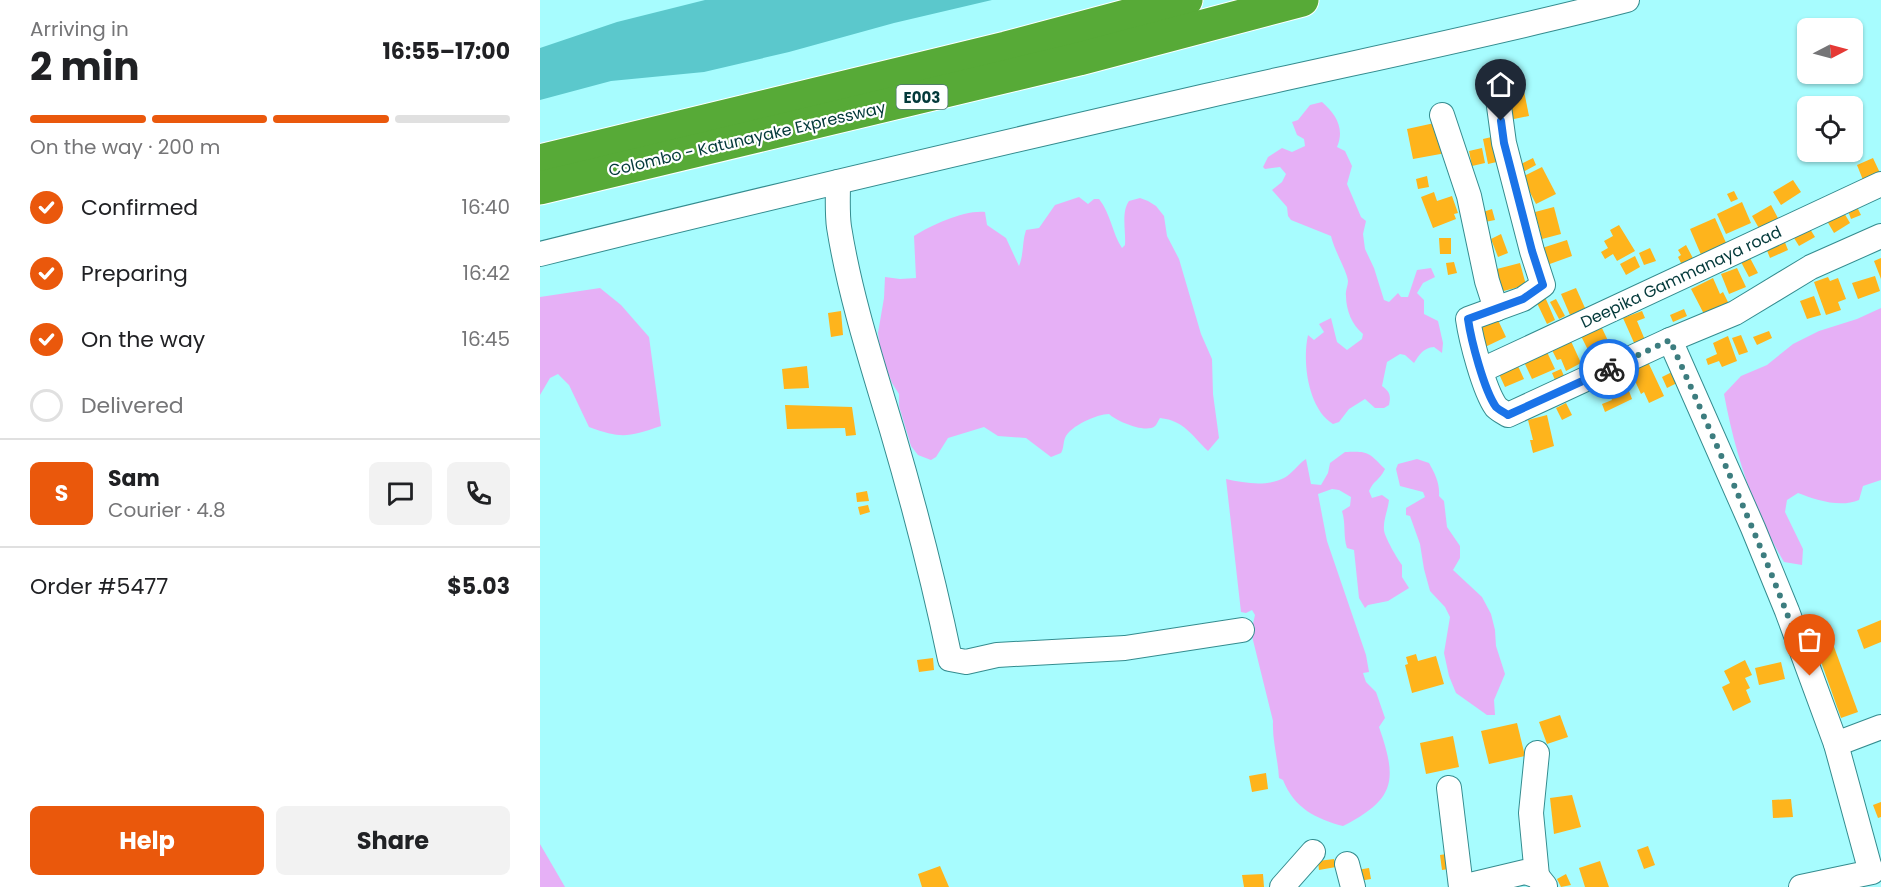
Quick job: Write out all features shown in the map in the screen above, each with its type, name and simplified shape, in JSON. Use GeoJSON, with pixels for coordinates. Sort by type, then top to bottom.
{"type":"FeatureCollection","features":[{"type":"Feature","properties":{"kind":"highway","name":"Colombo - Katunayake Expressway"},"geometry":{"type":"LineString","coordinates":[[540,161],[1006,48],[1186,0]]}},
{"type":"Feature","properties":{"kind":"highway","name":"Colombo - Katunayake Expressway"},"geometry":{"type":"LineString","coordinates":[[540,188],[1079,59],[1302,0]]}},
{"type":"Feature","properties":{"kind":"street"},"geometry":{"type":"LineString","coordinates":[[540,254],[838,182],[1207,96],[1545,21],[1627,0]]}},
{"type":"Feature","properties":{"kind":"street"},"geometry":{"type":"LineString","coordinates":[[1498,99],[1504,143],[1543,285],[1523,299],[1468,319],[1470,334],[1487,388],[1497,409],[1508,415],[1670,340],[1735,313],[1811,267],[1881,236]]}},
{"type":"Feature","properties":{"kind":"street"},"geometry":{"type":"LineString","coordinates":[[1442,115],[1469,196],[1487,282],[1496,309]]}},
{"type":"Feature","properties":{"kind":"street"},"geometry":{"type":"LineString","coordinates":[[838,182],[839,225],[846,260],[867,346],[910,492],[938,601],[950,659],[966,662],[997,655],[1125,648],[1242,630]]}},
{"type":"Feature","properties":{"kind":"street","name":"Deepika Gammanaya road"},"geometry":{"type":"LineString","coordinates":[[1482,370],[1881,184]]}},
{"type":"Feature","properties":{"kind":"street"},"geometry":{"type":"LineString","coordinates":[[1670,340],[1787,611],[1836,744],[1874,872],[1801,887]]}},
{"type":"Feature","properties":{"kind":"street"},"geometry":{"type":"LineString","coordinates":[[1836,744],[1881,727]]}},
{"type":"Feature","properties":{"kind":"street"},"geometry":{"type":"LineString","coordinates":[[1538,753],[1531,813],[1542,881]]}},
{"type":"Feature","properties":{"kind":"street"},"geometry":{"type":"LineString","coordinates":[[1449,788],[1462,887],[1525,872],[1542,881]]}},
{"type":"Feature","properties":{"kind":"street"},"geometry":{"type":"LineString","coordinates":[[1282,887],[1313,852]]}},
{"type":"Feature","properties":{"kind":"street"},"geometry":{"type":"LineString","coordinates":[[1347,864],[1353,887]]}},
{"type":"Feature","properties":{"kind":"shaded area"},"geometry":{"type":"Polygon","coordinates":[[[1322,102],[1338,122],[1340,134],[1337,147],[1345,151],[1352,166],[1347,184],[1361,217],[1366,221],[1363,234],[1365,249],[1374,268],[1384,300],[1389,302],[1398,293],[1401,297],[1408,297],[1417,270],[1431,268],[1435,277],[1423,283],[1417,293],[1424,300],[1424,314],[1438,321],[1443,343],[1442,353],[1434,347],[1424,350],[1414,363],[1405,355],[1400,354],[1387,362],[1382,386],[1389,394],[1389,405],[1384,408],[1375,408],[1365,399],[1349,409],[1339,422],[1333,424],[1318,408],[1309,384],[1306,358],[1308,335],[1314,340],[1324,332],[1319,324],[1331,318],[1337,342],[1347,350],[1362,339],[1363,334],[1348,312],[1347,277],[1331,236],[1291,220],[1287,207],[1272,190],[1282,182],[1286,174],[1280,167],[1265,169],[1263,167],[1268,157],[1282,148],[1292,152],[1305,146],[1304,139],[1297,135],[1292,122],[1298,120],[1310,105],[1322,102]]]}},
{"type":"Feature","properties":{"kind":"shaded area"},"geometry":{"type":"Polygon","coordinates":[[[1079,197],[1088,204],[1094,199],[1099,199],[1122,248],[1125,245],[1124,216],[1129,201],[1140,198],[1148,201],[1156,206],[1164,216],[1167,236],[1179,259],[1201,334],[1212,359],[1213,394],[1219,438],[1208,451],[1176,422],[1160,418],[1151,428],[1138,428],[1109,414],[1091,418],[1072,429],[1065,438],[1061,453],[1051,457],[1026,438],[998,436],[984,427],[948,438],[936,457],[931,460],[918,455],[911,446],[899,406],[899,394],[881,355],[878,333],[885,277],[916,278],[914,236],[948,219],[977,212],[985,212],[987,225],[1006,238],[1019,266],[1026,230],[1039,228],[1055,205],[1079,197]]]}},
{"type":"Feature","properties":{"kind":"shaded area"},"geometry":{"type":"Polygon","coordinates":[[[600,288],[621,305],[649,337],[661,426],[625,435],[589,427],[569,385],[558,374],[550,378],[540,395],[540,297],[600,288]]]}},
{"type":"Feature","properties":{"kind":"shaded area"},"geometry":{"type":"Polygon","coordinates":[[[1881,308],[1881,480],[1863,486],[1859,500],[1852,502],[1828,502],[1798,493],[1787,500],[1785,512],[1803,549],[1802,565],[1784,562],[1763,522],[1746,481],[1724,394],[1741,376],[1767,365],[1793,344],[1819,331],[1857,319],[1881,308]]]}},
{"type":"Feature","properties":{"kind":"shaded area"},"geometry":{"type":"Polygon","coordinates":[[[1345,452],[1368,454],[1385,469],[1369,491],[1372,498],[1382,495],[1389,500],[1384,530],[1402,565],[1402,577],[1409,588],[1388,601],[1368,605],[1365,608],[1359,598],[1354,550],[1347,548],[1345,539],[1342,511],[1350,506],[1351,497],[1332,489],[1318,494],[1327,541],[1366,655],[1369,672],[1363,673],[1366,682],[1376,692],[1385,718],[1379,727],[1389,761],[1388,787],[1382,797],[1373,807],[1343,826],[1307,811],[1293,798],[1283,780],[1279,778],[1273,721],[1251,632],[1255,615],[1252,610],[1246,613],[1241,612],[1226,479],[1270,483],[1287,476],[1306,459],[1311,484],[1321,485],[1328,473],[1330,463],[1345,452]]]}},
{"type":"Feature","properties":{"kind":"shaded area"},"geometry":{"type":"Polygon","coordinates":[[[1417,459],[1429,463],[1433,471],[1438,483],[1439,496],[1444,501],[1447,527],[1460,546],[1460,558],[1453,570],[1482,597],[1491,614],[1496,646],[1505,674],[1494,700],[1495,715],[1487,715],[1456,693],[1449,676],[1444,653],[1450,617],[1445,607],[1430,591],[1420,544],[1410,516],[1406,515],[1406,508],[1425,497],[1423,492],[1400,486],[1396,469],[1398,464],[1417,459]]]}},
{"type":"Feature","properties":{"kind":"shaded area"},"geometry":{"type":"Polygon","coordinates":[[[540,844],[565,887],[540,887],[540,844]]]}},
{"type":"Feature","properties":{"kind":"water"},"geometry":{"type":"Polygon","coordinates":[[[705,0],[992,0],[704,72],[611,81],[540,100],[540,48],[617,22],[705,0]]]}},
{"type":"Feature","properties":{"kind":"building"},"geometry":{"type":"Polygon","coordinates":[[[1523,86],[1529,116],[1509,120],[1503,91],[1523,86]]]}},
{"type":"Feature","properties":{"kind":"building"},"geometry":{"type":"Polygon","coordinates":[[[1439,122],[1446,153],[1413,159],[1407,129],[1439,122]]]}},
{"type":"Feature","properties":{"kind":"building"},"geometry":{"type":"Polygon","coordinates":[[[1496,136],[1501,161],[1488,164],[1483,139],[1496,136]]]}},
{"type":"Feature","properties":{"kind":"building"},"geometry":{"type":"Polygon","coordinates":[[[1482,148],[1485,163],[1472,166],[1469,151],[1482,148]]]}},
{"type":"Feature","properties":{"kind":"building"},"geometry":{"type":"Polygon","coordinates":[[[1533,158],[1536,165],[1523,172],[1519,165],[1533,158]]]}},
{"type":"Feature","properties":{"kind":"building"},"geometry":{"type":"Polygon","coordinates":[[[1873,158],[1880,173],[1863,180],[1857,165],[1873,158]]]}},
{"type":"Feature","properties":{"kind":"building"},"geometry":{"type":"Polygon","coordinates":[[[1542,167],[1556,194],[1536,204],[1522,177],[1542,167]]]}},
{"type":"Feature","properties":{"kind":"building"},"geometry":{"type":"Polygon","coordinates":[[[1427,176],[1429,187],[1418,189],[1416,179],[1427,176]]]}},
{"type":"Feature","properties":{"kind":"building"},"geometry":{"type":"Polygon","coordinates":[[[1793,180],[1801,192],[1781,205],[1773,192],[1793,180]]]}},
{"type":"Feature","properties":{"kind":"building"},"geometry":{"type":"Polygon","coordinates":[[[1734,191],[1738,199],[1731,202],[1727,194],[1734,191]]]}},
{"type":"Feature","properties":{"kind":"building"},"geometry":{"type":"Polygon","coordinates":[[[1434,192],[1437,201],[1452,196],[1458,213],[1454,214],[1456,219],[1433,228],[1421,197],[1434,192]]]}},
{"type":"Feature","properties":{"kind":"building"},"geometry":{"type":"Polygon","coordinates":[[[1742,202],[1751,223],[1726,234],[1717,214],[1742,202]]]}},
{"type":"Feature","properties":{"kind":"building"},"geometry":{"type":"Polygon","coordinates":[[[1771,205],[1779,220],[1760,230],[1752,216],[1771,205]]]}},
{"type":"Feature","properties":{"kind":"building"},"geometry":{"type":"Polygon","coordinates":[[[1554,207],[1561,234],[1542,239],[1535,212],[1554,207]]]}},
{"type":"Feature","properties":{"kind":"building"},"geometry":{"type":"Polygon","coordinates":[[[1857,207],[1861,215],[1851,219],[1848,211],[1857,207]]]}},
{"type":"Feature","properties":{"kind":"building"},"geometry":{"type":"Polygon","coordinates":[[[1492,209],[1495,220],[1485,222],[1483,212],[1492,209]]]}},
{"type":"Feature","properties":{"kind":"building"},"geometry":{"type":"Polygon","coordinates":[[[1843,211],[1850,223],[1834,233],[1827,221],[1843,211]]]}},
{"type":"Feature","properties":{"kind":"building"},"geometry":{"type":"Polygon","coordinates":[[[1715,218],[1727,245],[1702,257],[1690,229],[1715,218]]]}},
{"type":"Feature","properties":{"kind":"building"},"geometry":{"type":"Polygon","coordinates":[[[1619,225],[1635,251],[1617,261],[1613,254],[1605,259],[1601,252],[1608,248],[1604,241],[1613,236],[1610,230],[1619,225]]]}},
{"type":"Feature","properties":{"kind":"building"},"geometry":{"type":"Polygon","coordinates":[[[1810,229],[1815,237],[1799,246],[1794,238],[1810,229]]]}},
{"type":"Feature","properties":{"kind":"building"},"geometry":{"type":"Polygon","coordinates":[[[1501,234],[1508,253],[1498,257],[1491,239],[1501,234]]]}},
{"type":"Feature","properties":{"kind":"building"},"geometry":{"type":"Polygon","coordinates":[[[1439,238],[1451,238],[1451,254],[1440,254],[1439,238]]]}},
{"type":"Feature","properties":{"kind":"building"},"geometry":{"type":"Polygon","coordinates":[[[1567,240],[1572,256],[1547,265],[1542,248],[1567,240]]]}},
{"type":"Feature","properties":{"kind":"building"},"geometry":{"type":"Polygon","coordinates":[[[1784,240],[1788,250],[1770,258],[1766,248],[1784,240]]]}},
{"type":"Feature","properties":{"kind":"building"},"geometry":{"type":"Polygon","coordinates":[[[1686,245],[1696,264],[1684,269],[1678,257],[1681,255],[1678,250],[1686,245]]]}},
{"type":"Feature","properties":{"kind":"building"},"geometry":{"type":"Polygon","coordinates":[[[1650,248],[1656,261],[1644,265],[1639,253],[1650,248]]]}},
{"type":"Feature","properties":{"kind":"building"},"geometry":{"type":"Polygon","coordinates":[[[1635,256],[1640,267],[1626,275],[1620,264],[1635,256]]]}},
{"type":"Feature","properties":{"kind":"building"},"geometry":{"type":"Polygon","coordinates":[[[1750,258],[1758,273],[1749,277],[1741,262],[1750,258]]]}},
{"type":"Feature","properties":{"kind":"building"},"geometry":{"type":"Polygon","coordinates":[[[1881,258],[1881,279],[1874,261],[1881,258]]]}},
{"type":"Feature","properties":{"kind":"building"},"geometry":{"type":"Polygon","coordinates":[[[1454,262],[1457,273],[1448,275],[1446,263],[1454,262]]]}},
{"type":"Feature","properties":{"kind":"building"},"geometry":{"type":"Polygon","coordinates":[[[1520,263],[1526,285],[1500,292],[1493,270],[1520,263]]]}},
{"type":"Feature","properties":{"kind":"building"},"geometry":{"type":"Polygon","coordinates":[[[1737,268],[1746,287],[1729,294],[1721,274],[1737,268]]]}},
{"type":"Feature","properties":{"kind":"building"},"geometry":{"type":"Polygon","coordinates":[[[1875,276],[1880,291],[1858,299],[1852,283],[1875,276]]]}},
{"type":"Feature","properties":{"kind":"building"},"geometry":{"type":"Polygon","coordinates":[[[1828,277],[1830,281],[1838,278],[1846,299],[1838,302],[1841,310],[1826,315],[1814,282],[1828,277]]]}},
{"type":"Feature","properties":{"kind":"building"},"geometry":{"type":"Polygon","coordinates":[[[1713,278],[1720,294],[1723,292],[1729,304],[1705,316],[1691,289],[1713,278]]]}},
{"type":"Feature","properties":{"kind":"building"},"geometry":{"type":"Polygon","coordinates":[[[1576,288],[1585,308],[1570,315],[1561,294],[1576,288]]]}},
{"type":"Feature","properties":{"kind":"building"},"geometry":{"type":"Polygon","coordinates":[[[1814,296],[1821,315],[1807,319],[1800,301],[1814,296]]]}},
{"type":"Feature","properties":{"kind":"building"},"geometry":{"type":"Polygon","coordinates":[[[1545,297],[1555,320],[1547,324],[1536,301],[1545,297]]]}},
{"type":"Feature","properties":{"kind":"building"},"geometry":{"type":"Polygon","coordinates":[[[1556,299],[1565,316],[1559,319],[1550,302],[1556,299]]]}},
{"type":"Feature","properties":{"kind":"building"},"geometry":{"type":"Polygon","coordinates":[[[1684,309],[1687,316],[1673,322],[1670,315],[1684,309]]]}},
{"type":"Feature","properties":{"kind":"building"},"geometry":{"type":"Polygon","coordinates":[[[841,311],[843,335],[831,337],[828,313],[841,311]]]}},
{"type":"Feature","properties":{"kind":"building"},"geometry":{"type":"Polygon","coordinates":[[[1642,311],[1645,318],[1637,321],[1645,340],[1635,345],[1623,318],[1642,311]]]}},
{"type":"Feature","properties":{"kind":"building"},"geometry":{"type":"Polygon","coordinates":[[[1497,318],[1506,337],[1485,347],[1476,329],[1497,318]]]}},
{"type":"Feature","properties":{"kind":"building"},"geometry":{"type":"Polygon","coordinates":[[[1601,326],[1611,347],[1591,356],[1581,336],[1601,326]]]}},
{"type":"Feature","properties":{"kind":"building"},"geometry":{"type":"Polygon","coordinates":[[[1769,331],[1772,338],[1757,345],[1753,337],[1769,331]]]}},
{"type":"Feature","properties":{"kind":"building"},"geometry":{"type":"Polygon","coordinates":[[[1741,335],[1748,352],[1739,355],[1732,338],[1741,335]]]}},
{"type":"Feature","properties":{"kind":"building"},"geometry":{"type":"Polygon","coordinates":[[[1728,336],[1737,361],[1722,367],[1719,361],[1708,365],[1706,359],[1717,354],[1713,343],[1728,336]]]}},
{"type":"Feature","properties":{"kind":"building"},"geometry":{"type":"Polygon","coordinates":[[[1570,339],[1581,363],[1566,371],[1561,359],[1557,360],[1551,348],[1570,339]]]}},
{"type":"Feature","properties":{"kind":"building"},"geometry":{"type":"Polygon","coordinates":[[[1547,352],[1555,369],[1532,379],[1524,362],[1547,352]]]}},
{"type":"Feature","properties":{"kind":"building"},"geometry":{"type":"Polygon","coordinates":[[[1648,362],[1664,396],[1649,403],[1644,392],[1641,394],[1630,370],[1648,362]]]}},
{"type":"Feature","properties":{"kind":"building"},"geometry":{"type":"Polygon","coordinates":[[[807,366],[809,388],[784,389],[782,369],[807,366]]]}},
{"type":"Feature","properties":{"kind":"building"},"geometry":{"type":"Polygon","coordinates":[[[1518,366],[1524,379],[1505,387],[1499,374],[1518,366]]]}},
{"type":"Feature","properties":{"kind":"building"},"geometry":{"type":"Polygon","coordinates":[[[1561,369],[1567,383],[1558,387],[1552,373],[1561,369]]]}},
{"type":"Feature","properties":{"kind":"building"},"geometry":{"type":"Polygon","coordinates":[[[1678,369],[1683,380],[1667,388],[1662,377],[1678,369]]]}},
{"type":"Feature","properties":{"kind":"building"},"geometry":{"type":"Polygon","coordinates":[[[1623,375],[1632,399],[1605,412],[1602,404],[1612,400],[1605,383],[1623,375]]]}},
{"type":"Feature","properties":{"kind":"building"},"geometry":{"type":"Polygon","coordinates":[[[1566,403],[1572,415],[1562,420],[1556,408],[1566,403]]]}},
{"type":"Feature","properties":{"kind":"building"},"geometry":{"type":"Polygon","coordinates":[[[785,405],[852,407],[856,435],[846,436],[845,428],[787,429],[785,405]]]}},
{"type":"Feature","properties":{"kind":"building"},"geometry":{"type":"Polygon","coordinates":[[[1547,415],[1554,446],[1533,453],[1530,440],[1533,440],[1528,420],[1547,415]]]}},
{"type":"Feature","properties":{"kind":"building"},"geometry":{"type":"Polygon","coordinates":[[[867,491],[869,501],[857,502],[856,493],[867,491]]]}},
{"type":"Feature","properties":{"kind":"building"},"geometry":{"type":"Polygon","coordinates":[[[868,505],[870,512],[860,515],[858,507],[868,505]]]}},
{"type":"Feature","properties":{"kind":"building"},"geometry":{"type":"Polygon","coordinates":[[[1881,620],[1881,642],[1864,649],[1857,630],[1881,620]]]}},
{"type":"Feature","properties":{"kind":"building"},"geometry":{"type":"Polygon","coordinates":[[[1830,636],[1858,712],[1841,718],[1814,642],[1830,636]]]}},
{"type":"Feature","properties":{"kind":"building"},"geometry":{"type":"Polygon","coordinates":[[[1416,654],[1418,661],[1436,656],[1444,684],[1412,693],[1405,665],[1408,664],[1406,657],[1416,654]]]}},
{"type":"Feature","properties":{"kind":"building"},"geometry":{"type":"Polygon","coordinates":[[[933,658],[934,670],[919,672],[917,660],[933,658]]]}},
{"type":"Feature","properties":{"kind":"building"},"geometry":{"type":"Polygon","coordinates":[[[1745,660],[1752,675],[1745,678],[1750,688],[1746,690],[1751,702],[1733,711],[1722,687],[1730,683],[1724,671],[1745,660]]]}},
{"type":"Feature","properties":{"kind":"building"},"geometry":{"type":"Polygon","coordinates":[[[1781,662],[1785,679],[1759,685],[1755,668],[1781,662]]]}},
{"type":"Feature","properties":{"kind":"building"},"geometry":{"type":"Polygon","coordinates":[[[1560,715],[1568,737],[1547,744],[1539,722],[1560,715]]]}},
{"type":"Feature","properties":{"kind":"building"},"geometry":{"type":"Polygon","coordinates":[[[1517,723],[1525,756],[1489,764],[1481,731],[1517,723]]]}},
{"type":"Feature","properties":{"kind":"building"},"geometry":{"type":"Polygon","coordinates":[[[1453,736],[1459,767],[1426,774],[1420,743],[1453,736]]]}},
{"type":"Feature","properties":{"kind":"building"},"geometry":{"type":"Polygon","coordinates":[[[1266,773],[1268,789],[1252,792],[1249,776],[1266,773]]]}},
{"type":"Feature","properties":{"kind":"building"},"geometry":{"type":"Polygon","coordinates":[[[1572,795],[1581,827],[1554,834],[1550,798],[1572,795]]]}},
{"type":"Feature","properties":{"kind":"building"},"geometry":{"type":"Polygon","coordinates":[[[1791,799],[1793,817],[1773,818],[1772,800],[1791,799]]]}},
{"type":"Feature","properties":{"kind":"building"},"geometry":{"type":"Polygon","coordinates":[[[1881,802],[1881,817],[1878,818],[1873,805],[1881,802]]]}},
{"type":"Feature","properties":{"kind":"building"},"geometry":{"type":"Polygon","coordinates":[[[1648,846],[1655,865],[1644,869],[1637,850],[1648,846]]]}},
{"type":"Feature","properties":{"kind":"building"},"geometry":{"type":"Polygon","coordinates":[[[1453,853],[1456,868],[1442,870],[1440,855],[1453,853]]]}},
{"type":"Feature","properties":{"kind":"building"},"geometry":{"type":"Polygon","coordinates":[[[1334,859],[1336,867],[1319,870],[1318,861],[1334,859]]]}},
{"type":"Feature","properties":{"kind":"building"},"geometry":{"type":"Polygon","coordinates":[[[1600,861],[1609,887],[1585,887],[1579,868],[1600,861]]]}},
{"type":"Feature","properties":{"kind":"building"},"geometry":{"type":"Polygon","coordinates":[[[940,866],[949,887],[922,887],[918,874],[940,866]]]}},
{"type":"Feature","properties":{"kind":"building"},"geometry":{"type":"Polygon","coordinates":[[[1369,868],[1371,879],[1359,881],[1357,870],[1369,868]]]}},
{"type":"Feature","properties":{"kind":"building"},"geometry":{"type":"Polygon","coordinates":[[[1263,874],[1264,887],[1244,887],[1242,875],[1263,874]]]}},
{"type":"Feature","properties":{"kind":"building"},"geometry":{"type":"Polygon","coordinates":[[[1566,874],[1571,885],[1561,887],[1557,879],[1566,874]]]}},
{"type":"Feature","properties":{"kind":"way so far"},"geometry":{"type":"LineString","coordinates":[[1609,369],[1670,340],[1753,528],[1787,611],[1810,676]]}},
{"type":"Feature","properties":{"kind":"route"},"geometry":{"type":"LineString","coordinates":[[1501,121],[1504,143],[1543,285],[1523,299],[1468,319],[1470,334],[1487,388],[1497,409],[1508,415],[1609,369]]}}]}
